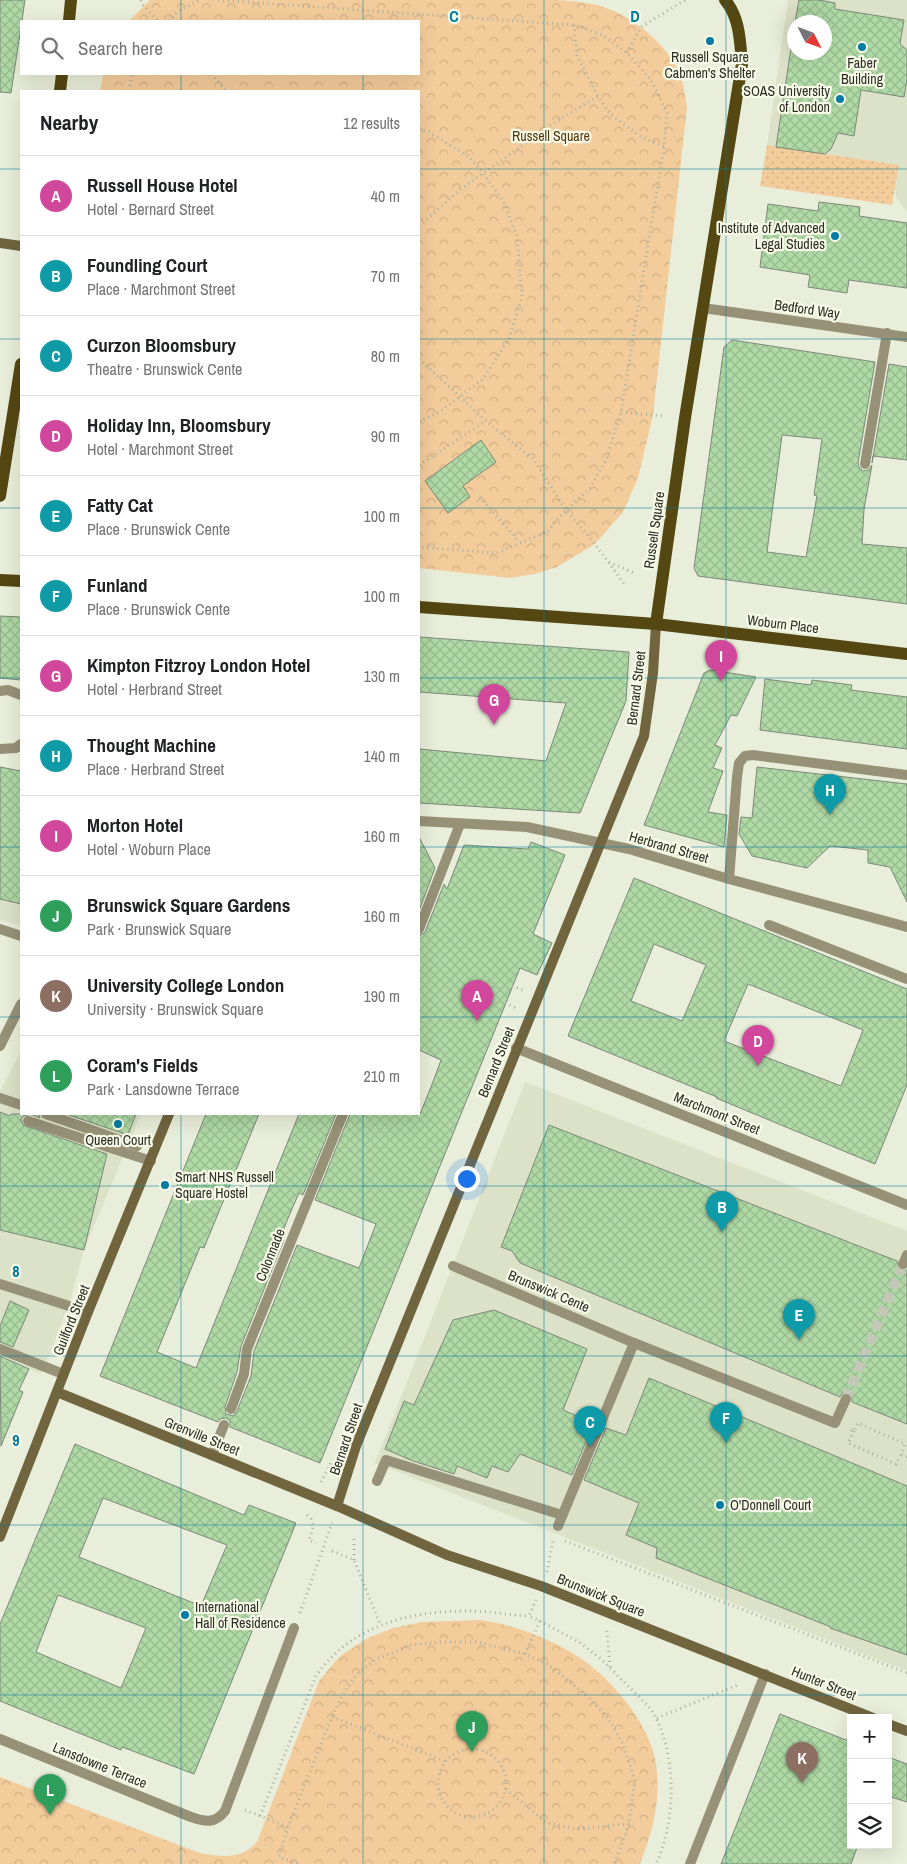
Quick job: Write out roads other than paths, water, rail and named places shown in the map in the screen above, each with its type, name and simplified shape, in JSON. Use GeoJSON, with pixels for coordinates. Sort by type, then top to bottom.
{"type":"FeatureCollection","features":[{"type":"Feature","properties":{"kind":"main road"},"geometry":{"type":"LineString","coordinates":[[68,20],[71,0]]}},
{"type":"Feature","properties":{"kind":"main road","name":"Russell Square"},"geometry":{"type":"LineString","coordinates":[[656,624],[685,418],[742,64],[739,31],[735,16],[727,1]]}},
{"type":"Feature","properties":{"kind":"main road"},"geometry":{"type":"LineString","coordinates":[[60,90],[62,75]]}},
{"type":"Feature","properties":{"kind":"main road"},"geometry":{"type":"LineString","coordinates":[[0,243],[20,246]]}},
{"type":"Feature","properties":{"kind":"main road"},"geometry":{"type":"LineString","coordinates":[[0,496],[20,370]]}},
{"type":"Feature","properties":{"kind":"main road"},"geometry":{"type":"LineString","coordinates":[[0,580],[20,581]]}},
{"type":"Feature","properties":{"kind":"main road"},"geometry":{"type":"LineString","coordinates":[[420,606],[656,624]]}},
{"type":"Feature","properties":{"kind":"main road","name":"Woburn Place"},"geometry":{"type":"LineString","coordinates":[[656,624],[907,654]]}},
{"type":"Feature","properties":{"kind":"main road","name":"Bernard Street"},"geometry":{"type":"LineString","coordinates":[[338,1506],[356,1446],[644,736],[653,670],[656,624]]}},
{"type":"Feature","properties":{"kind":"main road","name":"Guilford Street"},"geometry":{"type":"LineString","coordinates":[[0,1536],[88,1312],[170,1115]]}},
{"type":"Feature","properties":{"kind":"main road","name":"Grenville Street"},"geometry":{"type":"LineString","coordinates":[[57,1392],[338,1506]]}},
{"type":"Feature","properties":{"kind":"main road","name":"Brunswick Square"},"geometry":{"type":"LineString","coordinates":[[338,1506],[448,1555],[541,1586],[765,1674]]}},
{"type":"Feature","properties":{"kind":"main road","name":"Hunter Street"},"geometry":{"type":"LineString","coordinates":[[765,1674],[863,1714]]}},
{"type":"Feature","properties":{"kind":"main road"},"geometry":{"type":"LineString","coordinates":[[892,1725],[907,1731]]}},
{"type":"Feature","properties":{"kind":"street","name":"Bedford Way"},"geometry":{"type":"LineString","coordinates":[[703,308],[907,337]]}},
{"type":"Feature","properties":{"kind":"street"},"geometry":{"type":"LineString","coordinates":[[865,464],[887,334]]}},
{"type":"Feature","properties":{"kind":"street"},"geometry":{"type":"LineString","coordinates":[[0,691],[8,690],[20,695]]}},
{"type":"Feature","properties":{"kind":"street"},"geometry":{"type":"LineString","coordinates":[[0,749],[16,748],[20,745]]}},
{"type":"Feature","properties":{"kind":"street"},"geometry":{"type":"LineString","coordinates":[[729,879],[737,777],[739,763],[745,756],[753,755],[907,775]]}},
{"type":"Feature","properties":{"kind":"street","name":"Herbrand Street"},"geometry":{"type":"LineString","coordinates":[[420,821],[527,827],[629,849],[729,879],[907,927]]}},
{"type":"Feature","properties":{"kind":"street"},"geometry":{"type":"LineString","coordinates":[[420,925],[460,824]]}},
{"type":"Feature","properties":{"kind":"street"},"geometry":{"type":"LineString","coordinates":[[769,925],[907,979]]}},
{"type":"Feature","properties":{"kind":"street"},"geometry":{"type":"LineString","coordinates":[[0,929],[20,936]]}},
{"type":"Feature","properties":{"kind":"street"},"geometry":{"type":"LineString","coordinates":[[0,1046],[20,1006]]}},
{"type":"Feature","properties":{"kind":"street","name":"Marchmont Street"},"geometry":{"type":"LineString","coordinates":[[516,1048],[907,1205]]}},
{"type":"Feature","properties":{"kind":"street"},"geometry":{"type":"LineString","coordinates":[[0,1098],[20,1105]]}},
{"type":"Feature","properties":{"kind":"street"},"geometry":{"type":"LineString","coordinates":[[49,1115],[137,1146]]}},
{"type":"Feature","properties":{"kind":"street","name":"Colonnade"},"geometry":{"type":"LineString","coordinates":[[231,1409],[244,1374],[247,1349],[343,1115]]}},
{"type":"Feature","properties":{"kind":"street"},"geometry":{"type":"LineString","coordinates":[[28,1121],[151,1161]]}},
{"type":"Feature","properties":{"kind":"street","name":"Brunswick Cente"},"geometry":{"type":"LineString","coordinates":[[453,1266],[634,1343],[835,1423],[846,1399]]}},
{"type":"Feature","properties":{"kind":"street"},"geometry":{"type":"LineString","coordinates":[[0,1284],[88,1312]]}},
{"type":"Feature","properties":{"kind":"street"},"geometry":{"type":"LineString","coordinates":[[556,1531],[634,1343]]}},
{"type":"Feature","properties":{"kind":"street"},"geometry":{"type":"LineString","coordinates":[[0,1349],[64,1374]]}},
{"type":"Feature","properties":{"kind":"street"},"geometry":{"type":"LineString","coordinates":[[212,1454],[224,1425]]}},
{"type":"Feature","properties":{"kind":"street"},"geometry":{"type":"LineString","coordinates":[[377,1481],[386,1460],[562,1515]]}},
{"type":"Feature","properties":{"kind":"street","name":"Lansdowne Terrace"},"geometry":{"type":"LineString","coordinates":[[0,1739],[190,1817],[210,1822],[221,1817],[225,1811],[294,1628]]}},
{"type":"Feature","properties":{"kind":"street"},"geometry":{"type":"LineString","coordinates":[[690,1864],[765,1674]]}},
{"type":"Feature","properties":{"kind":"tunnel"},"geometry":{"type":"LineString","coordinates":[[846,1399],[903,1264]]}},
{"type":"Feature","properties":{"kind":"place","name":"Russell Square Cabmen's Shelter"},"geometry":{"type":"Point","coordinates":[710,41]}},
{"type":"Feature","properties":{"kind":"place","name":"Faber Building"},"geometry":{"type":"Point","coordinates":[862,47]}},
{"type":"Feature","properties":{"kind":"place","name":"SOAS University of London"},"geometry":{"type":"Point","coordinates":[840,99]}},
{"type":"Feature","properties":{"kind":"place","name":"Institute of Advanced Legal Studies"},"geometry":{"type":"Point","coordinates":[835,236]}},
{"type":"Feature","properties":{"kind":"place","name":"Morton Hotel"},"geometry":{"type":"Point","coordinates":[721,681]}},
{"type":"Feature","properties":{"kind":"place","name":"Kimpton Fitzroy London Hotel"},"geometry":{"type":"Point","coordinates":[494,725]}},
{"type":"Feature","properties":{"kind":"place","name":"Thought Machine"},"geometry":{"type":"Point","coordinates":[830,815]}},
{"type":"Feature","properties":{"kind":"place","name":"Russell House Hotel"},"geometry":{"type":"Point","coordinates":[477,1021]}},
{"type":"Feature","properties":{"kind":"place","name":"Holiday Inn, Bloomsbury"},"geometry":{"type":"Point","coordinates":[758,1066]}},
{"type":"Feature","properties":{"kind":"place","name":"Queen Court"},"geometry":{"type":"Point","coordinates":[118,1124]}},
{"type":"Feature","properties":{"kind":"place","name":"Smart NHS Russell Square Hostel"},"geometry":{"type":"Point","coordinates":[165,1185]}},
{"type":"Feature","properties":{"kind":"place","name":"Foundling Court"},"geometry":{"type":"Point","coordinates":[722,1232]}},
{"type":"Feature","properties":{"kind":"place","name":"Fatty Cat"},"geometry":{"type":"Point","coordinates":[799,1340]}},
{"type":"Feature","properties":{"kind":"place","name":"Funland"},"geometry":{"type":"Point","coordinates":[726,1443]}},
{"type":"Feature","properties":{"kind":"place","name":"Curzon Bloomsbury"},"geometry":{"type":"Point","coordinates":[590,1447]}},
{"type":"Feature","properties":{"kind":"place","name":"O'Donnell Court"},"geometry":{"type":"Point","coordinates":[720,1505]}},
{"type":"Feature","properties":{"kind":"place","name":"International Hall of Residence"},"geometry":{"type":"Point","coordinates":[185,1615]}},
{"type":"Feature","properties":{"kind":"place","name":"Brunswick Square Gardens"},"geometry":{"type":"Point","coordinates":[472,1752]}},
{"type":"Feature","properties":{"kind":"place","name":"University College London"},"geometry":{"type":"Point","coordinates":[802,1783]}},
{"type":"Feature","properties":{"kind":"place","name":"Coram's Fields"},"geometry":{"type":"Point","coordinates":[50,1815]}}]}
